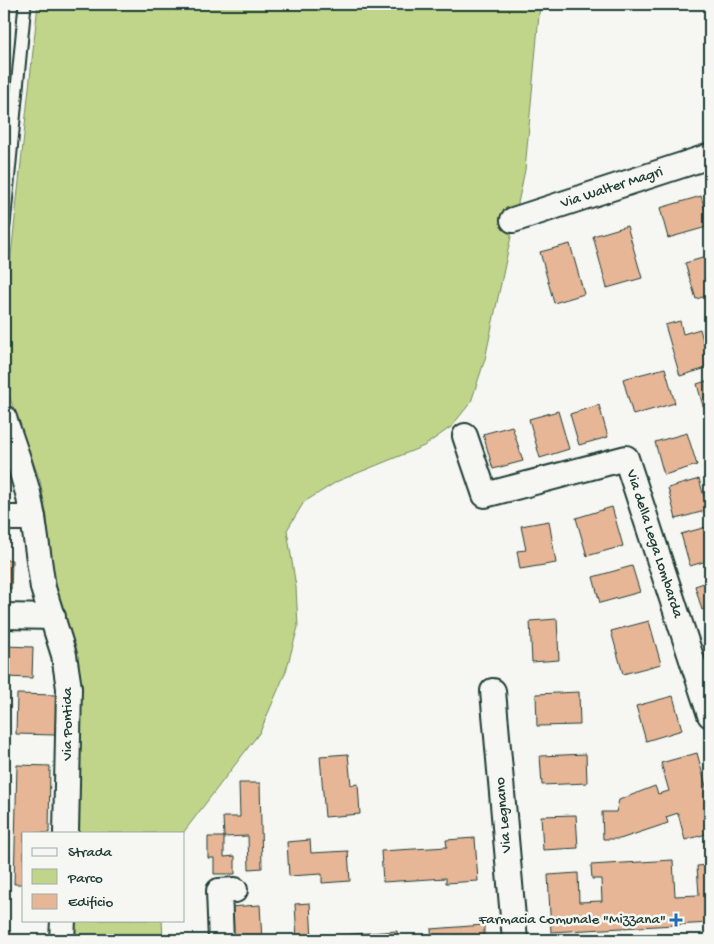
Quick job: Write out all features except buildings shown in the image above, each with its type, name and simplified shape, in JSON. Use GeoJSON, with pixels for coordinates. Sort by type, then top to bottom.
{"type":"FeatureCollection","features":[{"type":"Feature","properties":{"kind":"street","name":"Via Walter Magri"},"geometry":{"type":"LineString","coordinates":[[513,220],[710,156]]}},
{"type":"Feature","properties":{"kind":"street","name":"Via Pontida"},"geometry":{"type":"LineString","coordinates":[[4,418],[18,458],[33,518],[43,588],[64,655],[70,688],[66,832]]}},
{"type":"Feature","properties":{"kind":"street","name":"Via della Lega Lombarda"},"geometry":{"type":"LineString","coordinates":[[465,436],[485,495],[626,458],[710,715]]}},
{"type":"Feature","properties":{"kind":"street"},"geometry":{"type":"LineString","coordinates":[[4,518],[33,518]]}},
{"type":"Feature","properties":{"kind":"street"},"geometry":{"type":"LineString","coordinates":[[4,616],[53,617]]}},
{"type":"Feature","properties":{"kind":"street","name":"Via Legnano"},"geometry":{"type":"LineString","coordinates":[[493,690],[514,940]]}},
{"type":"Feature","properties":{"kind":"street"},"geometry":{"type":"LineString","coordinates":[[222,940],[220,891],[235,890]]}},
{"type":"Feature","properties":{"kind":"street"},"geometry":{"type":"LineString","coordinates":[[62,940],[63,922]]}},
{"type":"Feature","properties":{"kind":"lane"},"geometry":{"type":"LineString","coordinates":[[4,225],[25,4]]}},
{"type":"Feature","properties":{"kind":"green space"},"geometry":{"type":"Polygon","coordinates":[[[38,4],[540,4],[525,170],[485,359],[471,402],[451,427],[424,446],[338,481],[304,502],[287,530],[296,587],[298,627],[286,671],[260,732],[184,832],[78,832],[80,689],[76,647],[62,613],[52,575],[47,517],[40,481],[4,382],[4,306],[7,293],[38,4]]]}},
{"type":"Feature","properties":{"kind":"green space"},"geometry":{"type":"Polygon","coordinates":[[[75,922],[162,922],[163,940],[75,940],[75,922]]]}},
{"type":"Feature","properties":{"kind":"place","name":"Farmacia Comunale \"Mizzana\""},"geometry":{"type":"Point","coordinates":[676,920]}}]}
